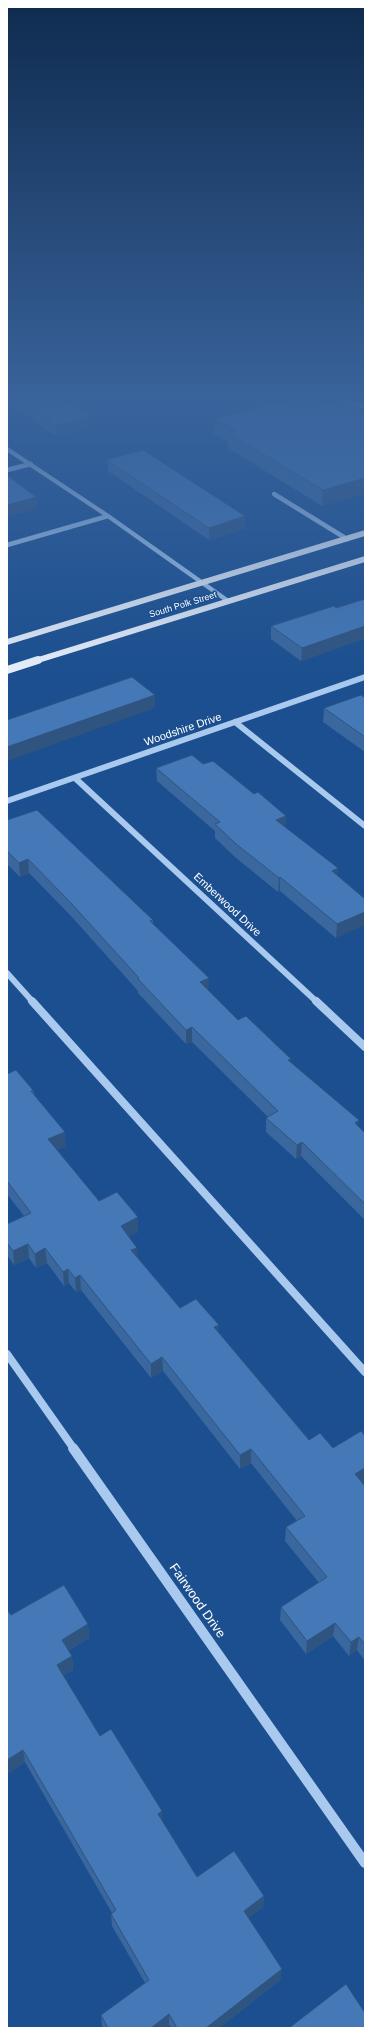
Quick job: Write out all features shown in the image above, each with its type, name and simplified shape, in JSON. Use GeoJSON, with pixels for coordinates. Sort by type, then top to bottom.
{"type":"FeatureCollection","features":[{"type":"Feature","properties":{"kind":"main road","name":"South Polk Street"},"geometry":{"type":"LineString","coordinates":[[7,642],[365,533]]}},
{"type":"Feature","properties":{"kind":"main road","name":"South Polk Street"},"geometry":{"type":"LineString","coordinates":[[7,670],[365,559]]}},
{"type":"Feature","properties":{"kind":"street"},"geometry":{"type":"LineString","coordinates":[[78,496],[202,582],[228,602]]}},
{"type":"Feature","properties":{"kind":"street"},"geometry":{"type":"LineString","coordinates":[[277,496],[347,539]]}},
{"type":"Feature","properties":{"kind":"street"},"geometry":{"type":"LineString","coordinates":[[7,545],[108,516]]}},
{"type":"Feature","properties":{"kind":"street","name":"Woodshire Drive"},"geometry":{"type":"LineString","coordinates":[[7,802],[365,677]]}},
{"type":"Feature","properties":{"kind":"street"},"geometry":{"type":"LineString","coordinates":[[235,722],[365,826]]}},
{"type":"Feature","properties":{"kind":"street","name":"Emberwood Drive"},"geometry":{"type":"LineString","coordinates":[[74,778],[365,1047]]}},
{"type":"Feature","properties":{"kind":"street"},"geometry":{"type":"LineString","coordinates":[[7,973],[365,1372]]}},
{"type":"Feature","properties":{"kind":"street","name":"Fairwood Drive"},"geometry":{"type":"LineString","coordinates":[[7,1354],[365,1863]]}},
{"type":"Feature","properties":{"kind":"building"},"geometry":{"type":"Polygon","coordinates":[[[7,496],[36,497],[7,505],[7,496]]]}},
{"type":"Feature","properties":{"kind":"building"},"geometry":{"type":"Polygon","coordinates":[[[161,496],[214,496],[245,516],[209,528],[161,496]]]}},
{"type":"Feature","properties":{"kind":"building"},"geometry":{"type":"Polygon","coordinates":[[[365,599],[365,626],[302,648],[271,626],[334,606],[336,608],[365,599]]]}},
{"type":"Feature","properties":{"kind":"building"},"geometry":{"type":"Polygon","coordinates":[[[132,677],[155,695],[7,747],[7,720],[132,677]]]}},
{"type":"Feature","properties":{"kind":"building"},"geometry":{"type":"Polygon","coordinates":[[[361,695],[365,698],[365,737],[324,708],[361,695]]]}},
{"type":"Feature","properties":{"kind":"building"},"geometry":{"type":"Polygon","coordinates":[[[192,755],[203,764],[213,761],[254,794],[258,792],[286,816],[276,820],[338,868],[332,871],[365,899],[365,912],[337,924],[280,877],[279,878],[236,844],[215,824],[220,822],[156,768],[192,755]]]}},
{"type":"Feature","properties":{"kind":"building"},"geometry":{"type":"Polygon","coordinates":[[[37,810],[153,920],[150,921],[209,978],[200,982],[238,1020],[246,1016],[291,1059],[288,1060],[359,1120],[355,1123],[365,1133],[365,1204],[302,1142],[297,1145],[266,1118],[278,1111],[192,1027],[186,1030],[138,979],[139,978],[70,902],[28,859],[19,863],[7,851],[7,820],[37,810]]]}},
{"type":"Feature","properties":{"kind":"building"},"geometry":{"type":"Polygon","coordinates":[[[16,1070],[33,1090],[31,1091],[65,1132],[48,1139],[99,1201],[117,1192],[138,1217],[121,1226],[137,1248],[131,1250],[180,1308],[196,1299],[219,1325],[214,1327],[309,1440],[320,1433],[333,1448],[361,1431],[365,1436],[365,1468],[355,1474],[365,1486],[365,1645],[359,1637],[351,1642],[335,1623],[307,1641],[281,1607],[327,1577],[286,1527],[305,1516],[251,1449],[240,1455],[162,1357],[151,1364],[80,1275],[75,1278],[68,1269],[63,1272],[45,1248],[35,1254],[28,1244],[13,1251],[7,1243],[7,1224],[31,1213],[7,1181],[7,1074],[16,1070]]]}},
{"type":"Feature","properties":{"kind":"building"},"geometry":{"type":"Polygon","coordinates":[[[64,1585],[88,1624],[62,1640],[72,1656],[57,1665],[100,1736],[111,1729],[162,1811],[158,1814],[197,1877],[234,1851],[264,1896],[244,1911],[282,1969],[206,2028],[177,2028],[169,2014],[151,2028],[108,2028],[101,2015],[149,1980],[111,1914],[116,1910],[23,1750],[7,1760],[7,1610],[11,1615],[64,1585]]]}},
{"type":"Feature","properties":{"kind":"building"},"geometry":{"type":"Polygon","coordinates":[[[346,1984],[365,2013],[365,2028],[289,2028],[346,1984]]]}}]}
